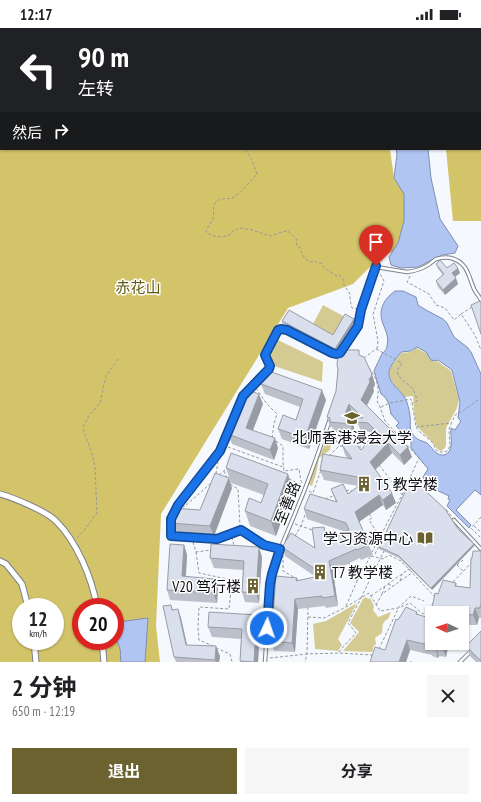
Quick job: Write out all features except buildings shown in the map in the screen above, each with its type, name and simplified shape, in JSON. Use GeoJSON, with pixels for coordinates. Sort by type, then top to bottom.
{"type":"FeatureCollection","features":[{"type":"Feature","properties":{"kind":"street"},"geometry":{"type":"LineString","coordinates":[[0,494],[42,512],[55,520],[67,534],[84,563],[95,598]]}},
{"type":"Feature","properties":{"kind":"street"},"geometry":{"type":"LineString","coordinates":[[0,561],[6,564],[22,584],[26,598]]}},
{"type":"Feature","properties":{"kind":"street"},"geometry":{"type":"LineString","coordinates":[[35,650],[36,662]]}},
{"type":"Feature","properties":{"kind":"street"},"geometry":{"type":"LineString","coordinates":[[104,650],[104,662]]}},
{"type":"Feature","properties":{"kind":"lane"},"geometry":{"type":"LineString","coordinates":[[175,512],[178,505],[220,451],[243,396],[269,369],[270,366],[265,355],[278,330],[287,330],[332,353],[340,353],[358,326],[361,310],[376,266],[412,272],[422,269],[435,260],[450,258],[464,265],[469,273],[475,291],[481,300]]}},
{"type":"Feature","properties":{"kind":"lane","name":"至善路"},"geometry":{"type":"LineString","coordinates":[[265,662],[270,584],[272,574],[280,549],[305,490],[332,414]]}},
{"type":"Feature","properties":{"kind":"lane"},"geometry":{"type":"LineString","coordinates":[[171,519],[171,536],[217,539],[241,530],[264,545],[280,549]]}},
{"type":"Feature","properties":{"kind":"lane"},"geometry":{"type":"LineString","coordinates":[[454,520],[481,549]]}},
{"type":"Feature","properties":{"kind":"lane"},"geometry":{"type":"LineString","coordinates":[[460,662],[476,646]]}},
{"type":"Feature","properties":{"kind":"path"},"geometry":{"type":"LineString","coordinates":[[246,150],[251,158],[257,174],[238,194],[228,199],[219,200],[216,202],[213,208],[213,218],[206,232],[212,236],[223,237],[240,228],[270,236],[288,231],[297,240],[297,245],[301,248],[303,256],[310,262],[315,261],[321,263],[327,270],[334,273],[336,276],[339,275],[343,279],[344,285],[350,294],[352,308],[361,310]]}},
{"type":"Feature","properties":{"kind":"path"},"geometry":{"type":"LineString","coordinates":[[365,363],[363,358],[376,349],[378,341],[373,314],[384,281],[376,266]]}},
{"type":"Feature","properties":{"kind":"path"},"geometry":{"type":"LineString","coordinates":[[412,272],[407,282],[429,294],[436,304],[445,308],[454,320],[474,306]]}},
{"type":"Feature","properties":{"kind":"path"},"geometry":{"type":"LineString","coordinates":[[461,314],[475,335],[481,350]]}},
{"type":"Feature","properties":{"kind":"path"},"geometry":{"type":"LineString","coordinates":[[376,349],[402,363],[397,371],[398,376],[411,386],[417,401],[412,403]]}},
{"type":"Feature","properties":{"kind":"path"},"geometry":{"type":"LineString","coordinates":[[72,542],[86,528],[97,513],[95,467],[83,427],[88,417],[100,403],[106,376],[118,358]]}},
{"type":"Feature","properties":{"kind":"path"},"geometry":{"type":"LineString","coordinates":[[346,607],[357,581],[402,495],[419,458],[385,421],[376,401],[379,392],[374,375],[370,369]]}},
{"type":"Feature","properties":{"kind":"path"},"geometry":{"type":"LineString","coordinates":[[254,384],[267,404],[277,414],[272,439],[283,446],[284,471],[299,469],[300,481],[303,485],[286,478]]}},
{"type":"Feature","properties":{"kind":"path"},"geometry":{"type":"LineString","coordinates":[[380,407],[411,399],[416,427],[431,441],[435,449],[439,452],[444,452],[447,451],[450,446],[449,429],[455,415],[481,398]]}},
{"type":"Feature","properties":{"kind":"path"},"geometry":{"type":"LineString","coordinates":[[416,427],[452,423]]}},
{"type":"Feature","properties":{"kind":"path"},"geometry":{"type":"LineString","coordinates":[[333,435],[339,446]]}},
{"type":"Feature","properties":{"kind":"path"},"geometry":{"type":"LineString","coordinates":[[223,445],[284,467]]}},
{"type":"Feature","properties":{"kind":"path"},"geometry":{"type":"LineString","coordinates":[[329,456],[339,446],[346,446]]}},
{"type":"Feature","properties":{"kind":"path"},"geometry":{"type":"LineString","coordinates":[[358,447],[364,447]]}},
{"type":"Feature","properties":{"kind":"path"},"geometry":{"type":"LineString","coordinates":[[220,451],[215,478],[229,467]]}},
{"type":"Feature","properties":{"kind":"path"},"geometry":{"type":"LineString","coordinates":[[378,465],[406,500]]}},
{"type":"Feature","properties":{"kind":"path"},"geometry":{"type":"LineString","coordinates":[[311,497],[322,468]]}},
{"type":"Feature","properties":{"kind":"path"},"geometry":{"type":"LineString","coordinates":[[224,471],[229,483],[238,489],[241,530]]}},
{"type":"Feature","properties":{"kind":"path"},"geometry":{"type":"LineString","coordinates":[[178,505],[184,507],[210,484]]}},
{"type":"Feature","properties":{"kind":"path"},"geometry":{"type":"LineString","coordinates":[[305,490],[313,493]]}},
{"type":"Feature","properties":{"kind":"path"},"geometry":{"type":"LineString","coordinates":[[343,492],[349,490],[353,492]]}},
{"type":"Feature","properties":{"kind":"path"},"geometry":{"type":"LineString","coordinates":[[322,500],[336,495]]}},
{"type":"Feature","properties":{"kind":"path"},"geometry":{"type":"LineString","coordinates":[[439,505],[446,510],[454,520]]}},
{"type":"Feature","properties":{"kind":"path"},"geometry":{"type":"LineString","coordinates":[[294,538],[301,526],[306,512]]}},
{"type":"Feature","properties":{"kind":"path"},"geometry":{"type":"LineString","coordinates":[[368,512],[372,518],[369,520],[380,537]]}},
{"type":"Feature","properties":{"kind":"path"},"geometry":{"type":"LineString","coordinates":[[481,517],[471,528],[481,538]]}},
{"type":"Feature","properties":{"kind":"path"},"geometry":{"type":"LineString","coordinates":[[292,522],[316,531]]}},
{"type":"Feature","properties":{"kind":"path"},"geometry":{"type":"LineString","coordinates":[[473,525],[481,531]]}},
{"type":"Feature","properties":{"kind":"path"},"geometry":{"type":"LineString","coordinates":[[324,533],[339,538]]}},
{"type":"Feature","properties":{"kind":"path"},"geometry":{"type":"LineString","coordinates":[[231,534],[234,547]]}},
{"type":"Feature","properties":{"kind":"path"},"geometry":{"type":"LineString","coordinates":[[193,542],[199,573],[232,580],[229,609],[199,607],[198,628],[199,640],[230,654],[232,662]]}},
{"type":"Feature","properties":{"kind":"path"},"geometry":{"type":"LineString","coordinates":[[375,554],[379,547]]}},
{"type":"Feature","properties":{"kind":"path"},"geometry":{"type":"LineString","coordinates":[[339,653],[356,633],[348,623],[386,547]]}},
{"type":"Feature","properties":{"kind":"path"},"geometry":{"type":"LineString","coordinates":[[196,552],[211,550]]}},
{"type":"Feature","properties":{"kind":"path"},"geometry":{"type":"LineString","coordinates":[[276,563],[283,554],[283,571],[302,582]]}},
{"type":"Feature","properties":{"kind":"path"},"geometry":{"type":"LineString","coordinates":[[308,617],[324,618],[369,593],[380,611],[400,607],[410,603],[423,614],[437,599],[401,561],[388,555],[383,559],[370,556]]}},
{"type":"Feature","properties":{"kind":"path"},"geometry":{"type":"LineString","coordinates":[[348,560],[357,581]]}},
{"type":"Feature","properties":{"kind":"path"},"geometry":{"type":"LineString","coordinates":[[463,571],[457,565],[463,560],[464,561]]}},
{"type":"Feature","properties":{"kind":"path"},"geometry":{"type":"LineString","coordinates":[[453,582],[472,562]]}},
{"type":"Feature","properties":{"kind":"path"},"geometry":{"type":"LineString","coordinates":[[371,596],[409,569],[413,572],[382,594]]}},
{"type":"Feature","properties":{"kind":"path"},"geometry":{"type":"LineString","coordinates":[[400,581],[402,574]]}},
{"type":"Feature","properties":{"kind":"path"},"geometry":{"type":"LineString","coordinates":[[388,584],[393,586]]}},
{"type":"Feature","properties":{"kind":"path"},"geometry":{"type":"LineString","coordinates":[[376,605],[385,586]]}},
{"type":"Feature","properties":{"kind":"path"},"geometry":{"type":"LineString","coordinates":[[378,652],[400,607],[411,596],[424,601]]}},
{"type":"Feature","properties":{"kind":"path"},"geometry":{"type":"LineString","coordinates":[[305,662],[307,654],[308,605]]}},
{"type":"Feature","properties":{"kind":"path"},"geometry":{"type":"LineString","coordinates":[[266,658],[339,653],[376,656]]}},
{"type":"Feature","properties":{"kind":"shaded area"},"geometry":{"type":"Polygon","coordinates":[[[323,305],[345,317],[333,335],[313,324],[323,305]]]}},
{"type":"Feature","properties":{"kind":"shaded area"},"geometry":{"type":"Polygon","coordinates":[[[276,339],[323,362],[322,382],[271,365],[267,355],[276,339]]]}},
{"type":"Feature","properties":{"kind":"shaded area"},"geometry":{"type":"Polygon","coordinates":[[[416,348],[426,353],[434,362],[437,361],[451,371],[459,400],[457,408],[446,428],[446,445],[441,451],[437,449],[417,425],[413,396],[405,397],[394,384],[389,373],[392,365],[401,353],[411,352],[416,348]]]}},
{"type":"Feature","properties":{"kind":"shaded area"},"geometry":{"type":"Polygon","coordinates":[[[326,442],[331,443],[330,450],[319,458],[312,486],[308,484],[317,460],[326,442]]]}},
{"type":"Feature","properties":{"kind":"shaded area"},"geometry":{"type":"Polygon","coordinates":[[[366,597],[368,599],[370,598],[374,606],[373,610],[378,617],[391,612],[388,619],[383,623],[382,633],[375,638],[376,644],[373,647],[372,652],[343,651],[359,632],[350,623],[363,599],[366,597]]]}},
{"type":"Feature","properties":{"kind":"shaded area"},"geometry":{"type":"Polygon","coordinates":[[[357,603],[338,639],[342,645],[338,651],[315,649],[313,624],[326,621],[357,603]]]}},
{"type":"Feature","properties":{"kind":"green space","name":"赤花山"},"geometry":{"type":"Polygon","coordinates":[[[0,150],[390,150],[394,178],[404,194],[404,221],[398,243],[393,252],[382,255],[353,284],[288,308],[161,514],[156,626],[160,662],[0,662],[0,150]]]}},
{"type":"Feature","properties":{"kind":"green space"},"geometry":{"type":"Polygon","coordinates":[[[446,150],[481,150],[481,221],[453,221],[446,150]]]}},
{"type":"Feature","properties":{"kind":"water"},"geometry":{"type":"Polygon","coordinates":[[[396,150],[428,150],[431,178],[440,219],[458,246],[455,253],[442,255],[418,267],[401,268],[391,265],[389,257],[398,243],[404,221],[404,194],[394,178],[396,150]]]}},
{"type":"Feature","properties":{"kind":"water"},"geometry":{"type":"Polygon","coordinates":[[[395,291],[403,291],[416,297],[418,305],[443,319],[447,323],[454,337],[471,352],[481,374],[481,495],[475,490],[456,510],[471,525],[469,528],[447,506],[450,500],[448,499],[449,496],[426,485],[423,477],[428,469],[411,448],[411,441],[396,426],[399,423],[391,414],[389,404],[385,397],[381,394],[374,371],[388,343],[381,310],[387,298],[395,291]],[[417,347],[411,351],[401,352],[390,368],[389,377],[407,402],[410,416],[410,427],[414,436],[417,439],[427,443],[440,455],[444,455],[450,450],[451,447],[451,428],[455,430],[461,421],[458,418],[460,402],[452,370],[438,360],[431,360],[426,352],[417,347]]]}},
{"type":"Feature","properties":{"kind":"water"},"geometry":{"type":"Polygon","coordinates":[[[148,618],[145,662],[121,662],[120,650],[124,650],[124,621],[148,618]]]}},
{"type":"Feature","properties":{"kind":"place","name":"北师香港浸会大学"},"geometry":{"type":"Point","coordinates":[352,418]}},
{"type":"Feature","properties":{"kind":"place","name":"T5 教学楼"},"geometry":{"type":"Point","coordinates":[364,484]}},
{"type":"Feature","properties":{"kind":"place","name":"学习资源中心"},"geometry":{"type":"Point","coordinates":[425,538]}},
{"type":"Feature","properties":{"kind":"place","name":"T7 教学楼"},"geometry":{"type":"Point","coordinates":[320,572]}},
{"type":"Feature","properties":{"kind":"place","name":"V20 笃行楼"},"geometry":{"type":"Point","coordinates":[253,586]}},
{"type":"Feature","properties":{"kind":"route"},"geometry":{"type":"LineString","coordinates":[[267,628],[270,584],[280,549],[264,545],[241,530],[217,539],[171,536],[171,519],[178,505],[220,451],[243,396],[269,369],[270,366],[265,355],[278,330],[287,330],[332,353],[340,353],[360,322],[361,310],[376,266]]}}]}
